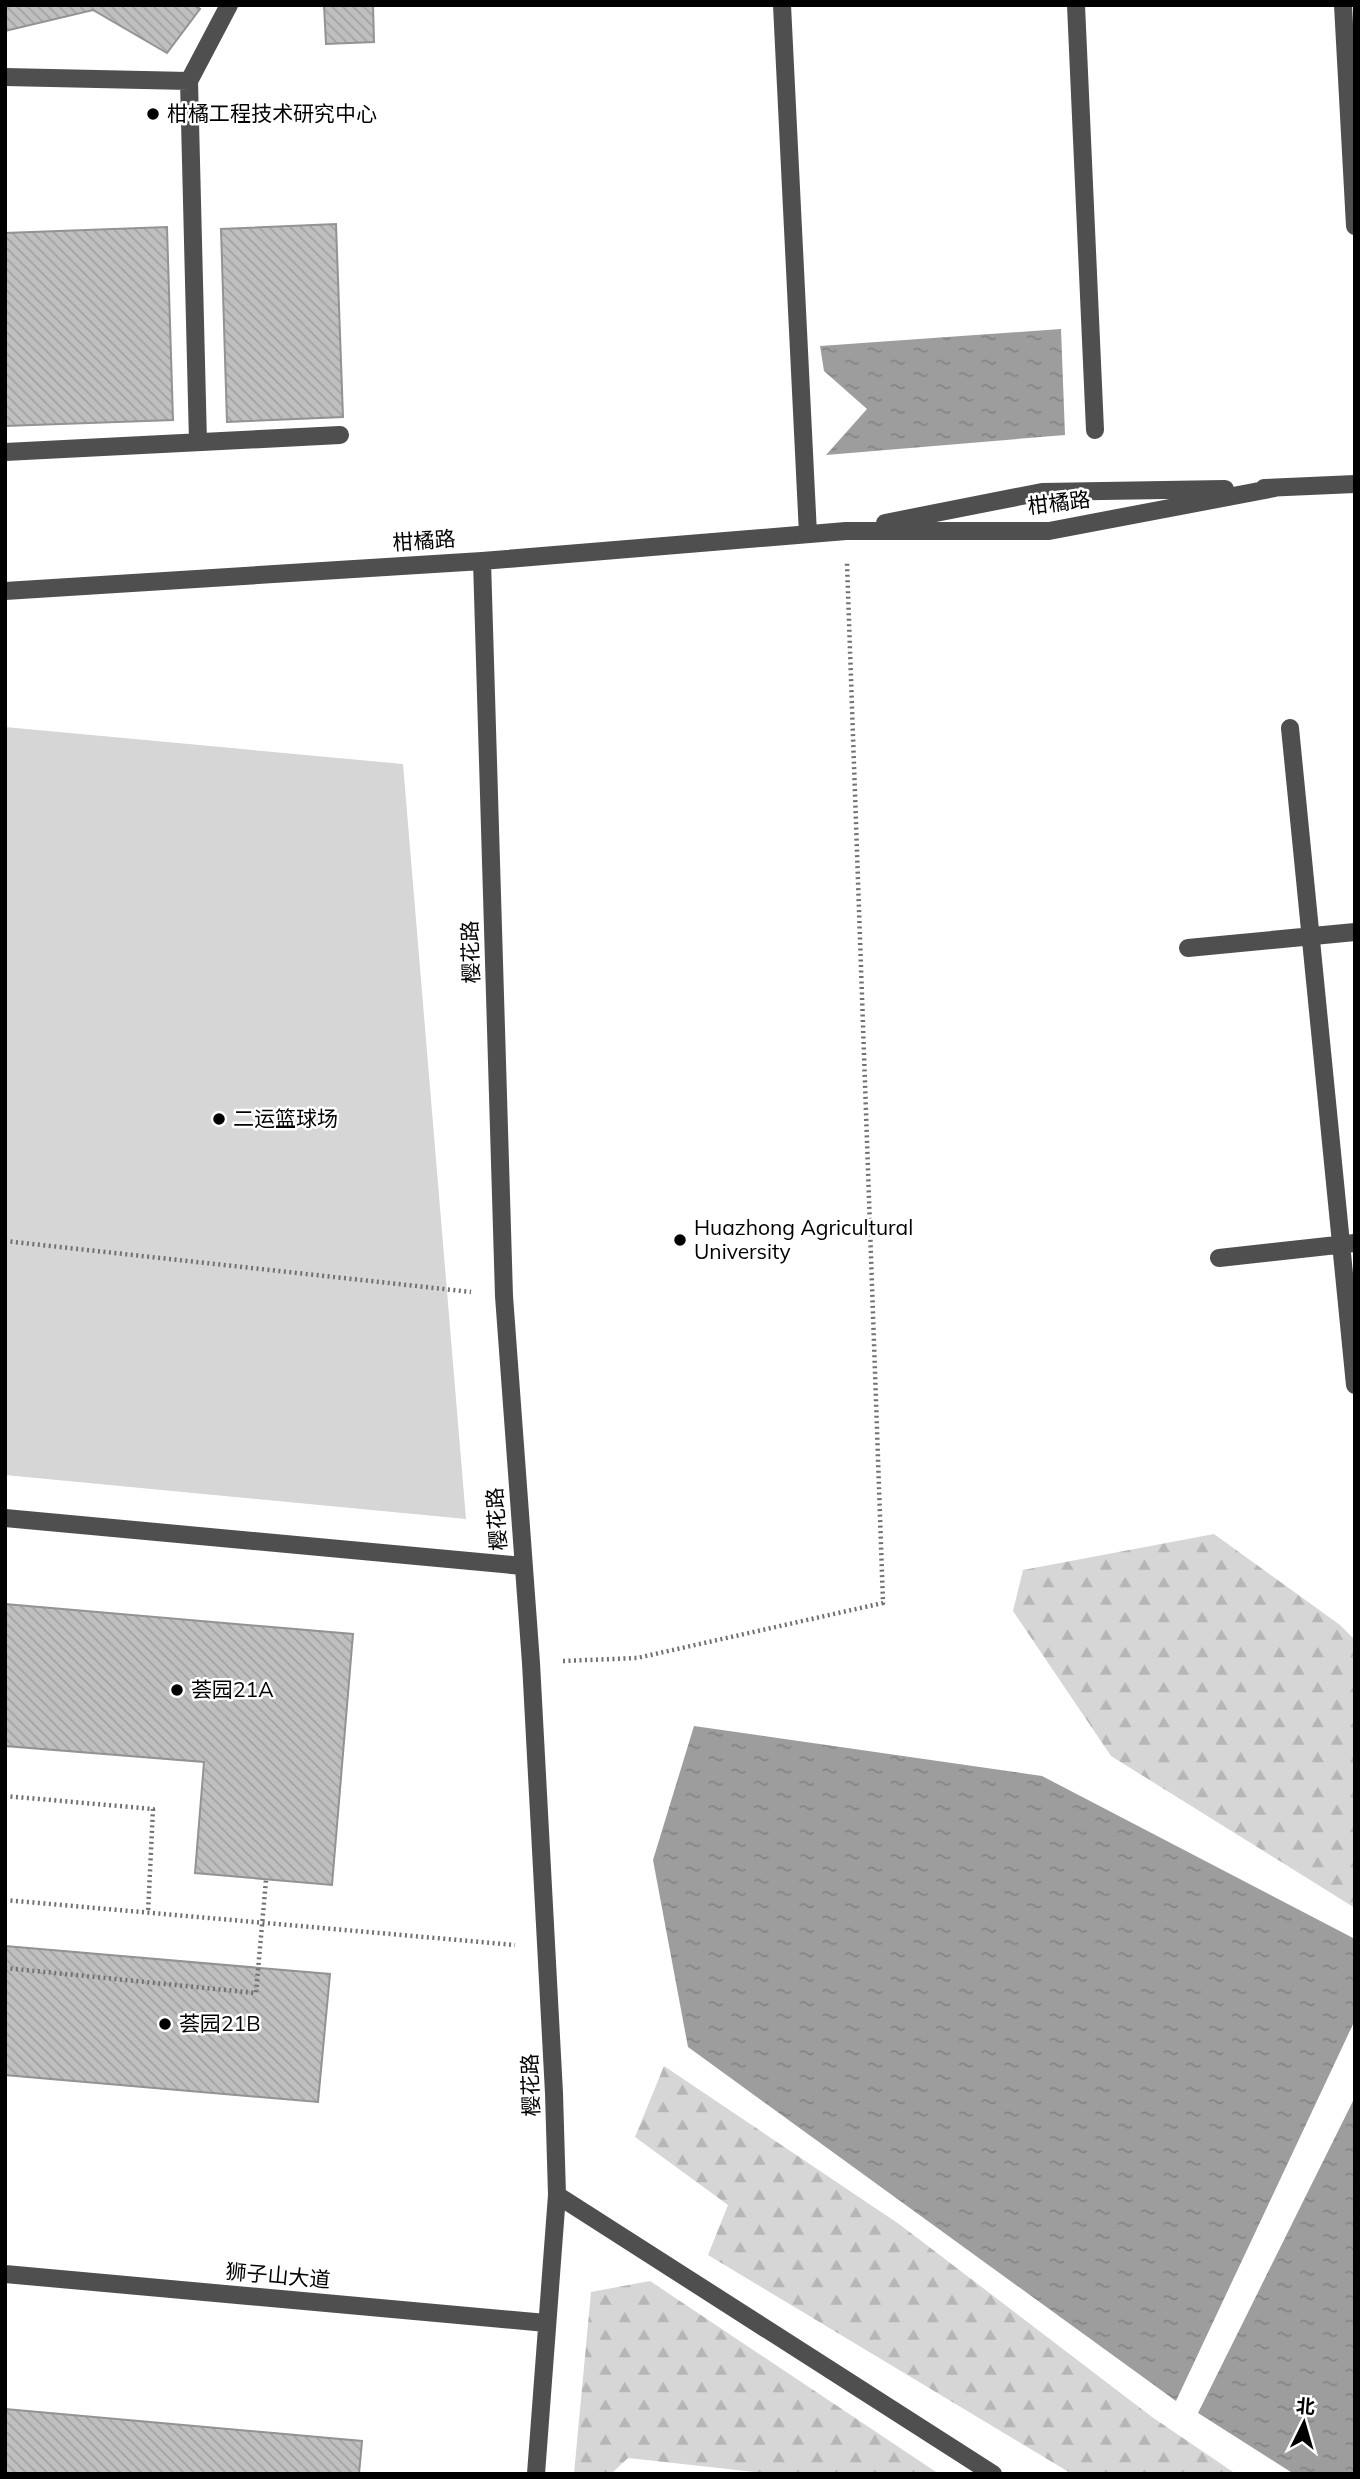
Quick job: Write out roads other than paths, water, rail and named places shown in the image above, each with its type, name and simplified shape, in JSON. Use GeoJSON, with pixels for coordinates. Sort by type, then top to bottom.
{"type":"FeatureCollection","features":[{"type":"Feature","properties":{"kind":"street"},"geometry":{"type":"LineString","coordinates":[[198,442],[189,80],[229,5]]}},
{"type":"Feature","properties":{"kind":"street"},"geometry":{"type":"LineString","coordinates":[[782,5],[808,534]]}},
{"type":"Feature","properties":{"kind":"street"},"geometry":{"type":"LineString","coordinates":[[1076,5],[1095,430]]}},
{"type":"Feature","properties":{"kind":"street"},"geometry":{"type":"LineString","coordinates":[[1343,5],[1355,226]]}},
{"type":"Feature","properties":{"kind":"street"},"geometry":{"type":"LineString","coordinates":[[5,77],[189,80]]}},
{"type":"Feature","properties":{"kind":"street"},"geometry":{"type":"LineString","coordinates":[[5,452],[340,435]]}},
{"type":"Feature","properties":{"kind":"street","name":"柑橘路"},"geometry":{"type":"LineString","coordinates":[[846,531],[1042,492],[1355,484]]}},
{"type":"Feature","properties":{"kind":"street","name":"柑橘路"},"geometry":{"type":"LineString","coordinates":[[5,591],[482,561],[846,531],[1049,531],[1275,488]]}},
{"type":"Feature","properties":{"kind":"street","name":"樱花路"},"geometry":{"type":"LineString","coordinates":[[482,561],[504,1296],[531,1663],[557,2195],[536,2474]]}},
{"type":"Feature","properties":{"kind":"street"},"geometry":{"type":"LineString","coordinates":[[1290,729],[1310,936],[1348,1243],[1355,1385]]}},
{"type":"Feature","properties":{"kind":"street"},"geometry":{"type":"LineString","coordinates":[[1188,948],[1355,932]]}},
{"type":"Feature","properties":{"kind":"street"},"geometry":{"type":"LineString","coordinates":[[1219,1258],[1348,1243]]}},
{"type":"Feature","properties":{"kind":"street"},"geometry":{"type":"LineString","coordinates":[[5,1518],[523,1566]]}},
{"type":"Feature","properties":{"kind":"street"},"geometry":{"type":"LineString","coordinates":[[557,2195],[993,2474]]}},
{"type":"Feature","properties":{"kind":"street","name":"狮子山大道"},"geometry":{"type":"LineString","coordinates":[[5,2274],[547,2322]]}},
{"type":"Feature","properties":{"kind":"water"},"geometry":{"type":"Polygon","coordinates":[[[1061,329],[1065,435],[826,455],[867,409],[824,371],[820,346],[1061,329]]]}},
{"type":"Feature","properties":{"kind":"water"},"geometry":{"type":"Polygon","coordinates":[[[694,1726],[1042,1776],[1355,1939],[1355,2020],[1176,2401],[688,2047],[653,1860],[694,1726]]]}},
{"type":"Feature","properties":{"kind":"water"},"geometry":{"type":"Polygon","coordinates":[[[1355,2097],[1355,2474],[1294,2474],[1198,2413],[1355,2097]]]}},
{"type":"Feature","properties":{"kind":"place","name":"柑橘工程技术研究中心"},"geometry":{"type":"Point","coordinates":[153,114]}},
{"type":"Feature","properties":{"kind":"place","name":"二运篮球场"},"geometry":{"type":"Point","coordinates":[219,1119]}},
{"type":"Feature","properties":{"kind":"place","name":"Huazhong Agricultural University"},"geometry":{"type":"Point","coordinates":[680,1240]}},
{"type":"Feature","properties":{"kind":"place","name":"荟园21A"},"geometry":{"type":"Point","coordinates":[177,1690]}},
{"type":"Feature","properties":{"kind":"place","name":"荟园21B"},"geometry":{"type":"Point","coordinates":[165,2024]}}]}
